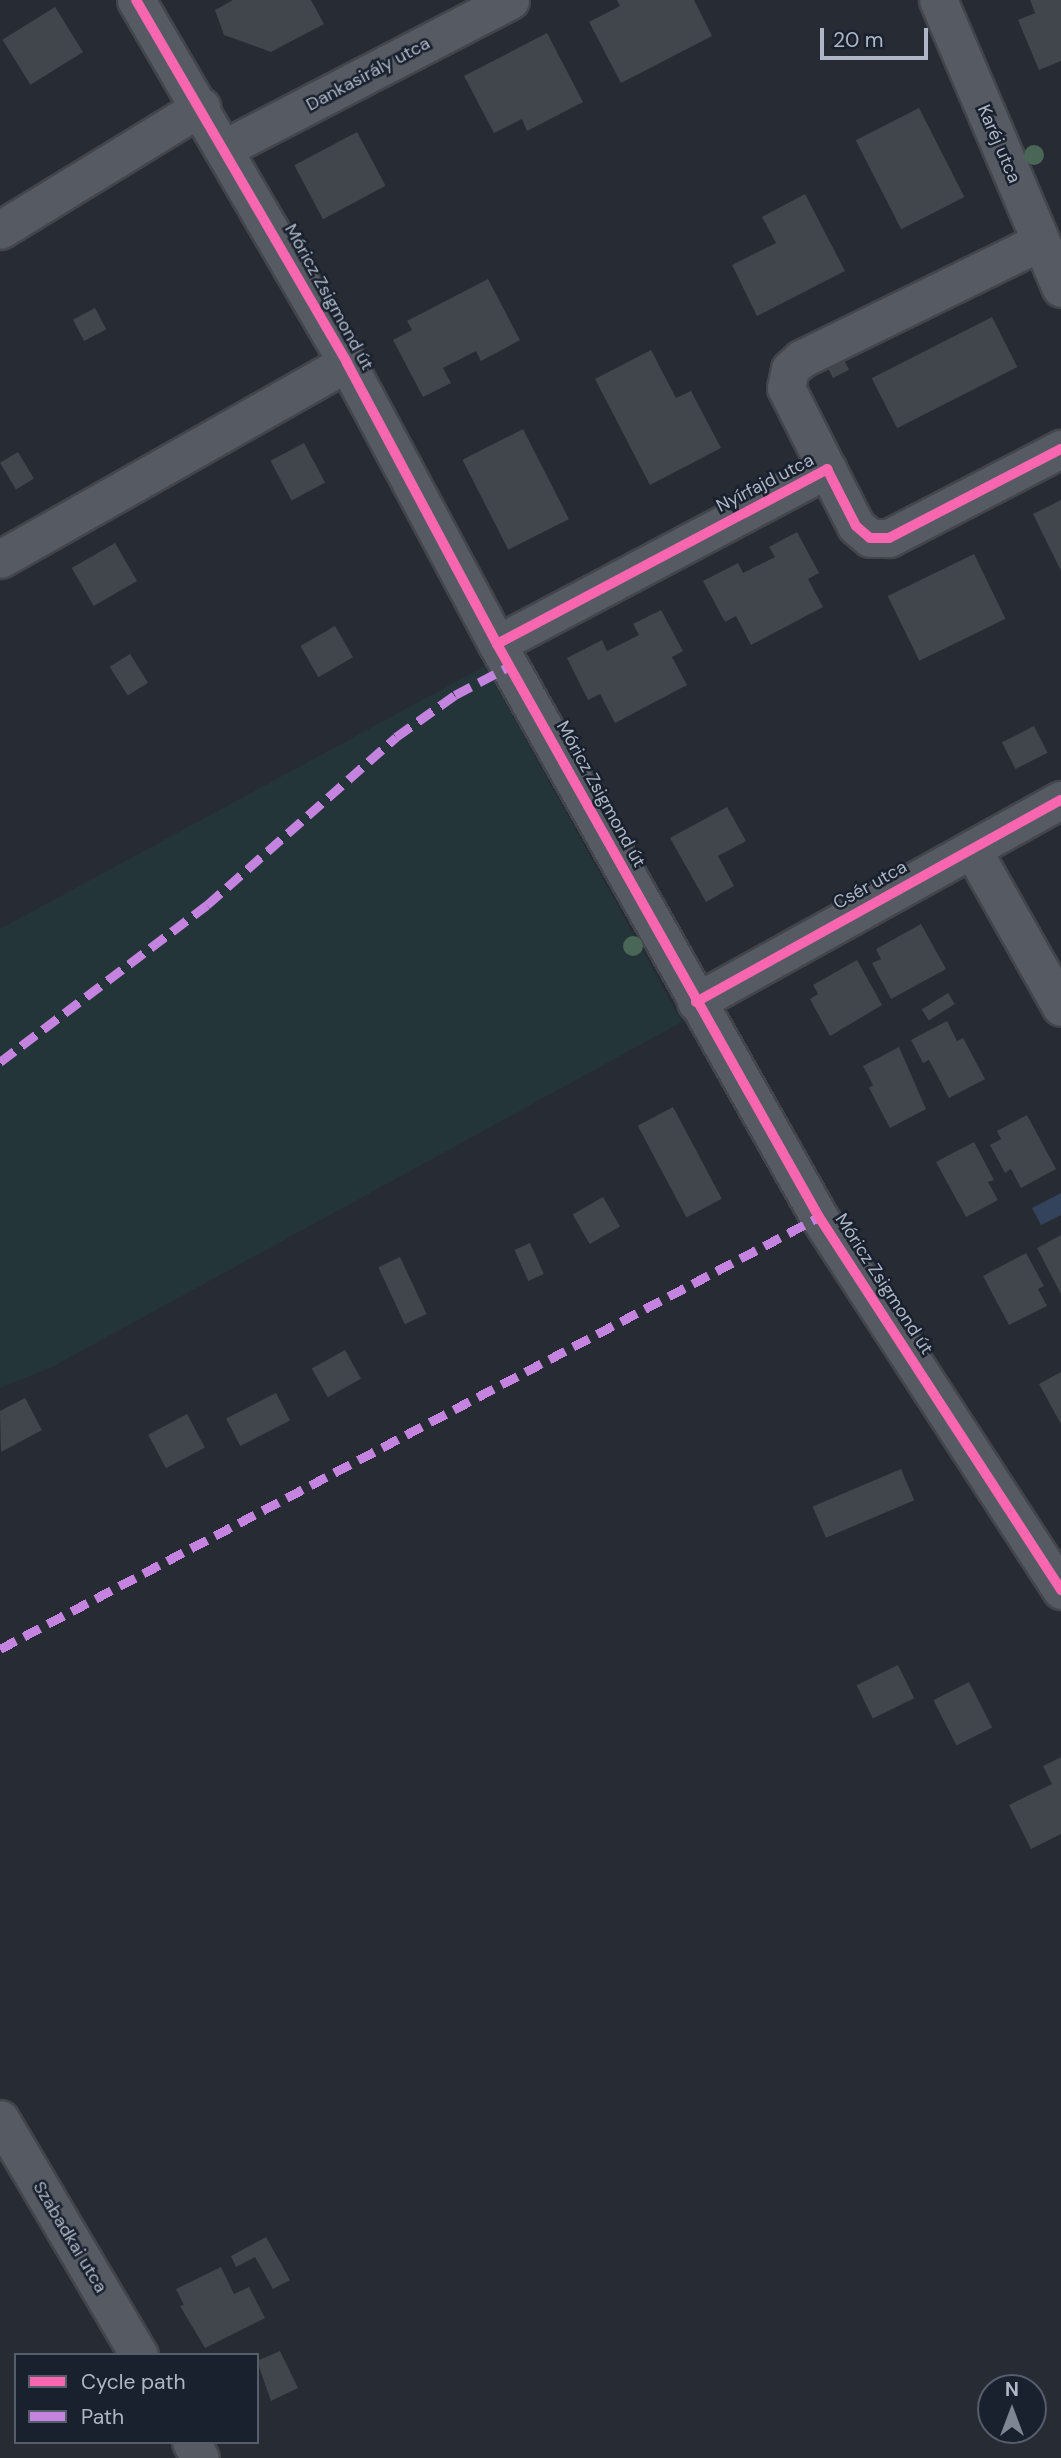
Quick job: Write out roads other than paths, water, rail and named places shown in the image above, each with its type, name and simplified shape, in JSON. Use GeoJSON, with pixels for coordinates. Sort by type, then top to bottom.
{"type":"FeatureCollection","features":[{"type":"Feature","properties":{"kind":"street","name":"Móricz Zsigmond út"},"geometry":{"type":"LineString","coordinates":[[136,0],[225,148],[347,363],[497,644],[819,1217],[1061,1590]]}},
{"type":"Feature","properties":{"kind":"street","name":"Dankasirály utca"},"geometry":{"type":"LineString","coordinates":[[225,148],[510,0]]}},
{"type":"Feature","properties":{"kind":"street","name":"Karéj utca"},"geometry":{"type":"LineString","coordinates":[[938,0],[1061,288]]}},
{"type":"Feature","properties":{"kind":"street"},"geometry":{"type":"LineString","coordinates":[[0,230],[201,107]]}},
{"type":"Feature","properties":{"kind":"street","name":"Nyírfajd utca"},"geometry":{"type":"LineString","coordinates":[[1040,242],[801,359],[790,369],[786,387],[856,526],[870,538],[889,538],[1061,449]]}},
{"type":"Feature","properties":{"kind":"street"},"geometry":{"type":"LineString","coordinates":[[0,559],[347,363]]}},
{"type":"Feature","properties":{"kind":"street","name":"Nyírfajd utca"},"geometry":{"type":"LineString","coordinates":[[497,644],[827,469]]}},
{"type":"Feature","properties":{"kind":"street","name":"Csér utca"},"geometry":{"type":"LineString","coordinates":[[696,1002],[1061,800]]}},
{"type":"Feature","properties":{"kind":"street"},"geometry":{"type":"LineString","coordinates":[[972,849],[1061,1007]]}},
{"type":"Feature","properties":{"kind":"street","name":"Szabadkai utca"},"geometry":{"type":"LineString","coordinates":[[0,2119],[138,2353]]}},
{"type":"Feature","properties":{"kind":"water"},"geometry":{"type":"Polygon","coordinates":[[[1061,1193],[1061,1215],[1041,1225],[1032,1208],[1061,1193]]]}}]}
